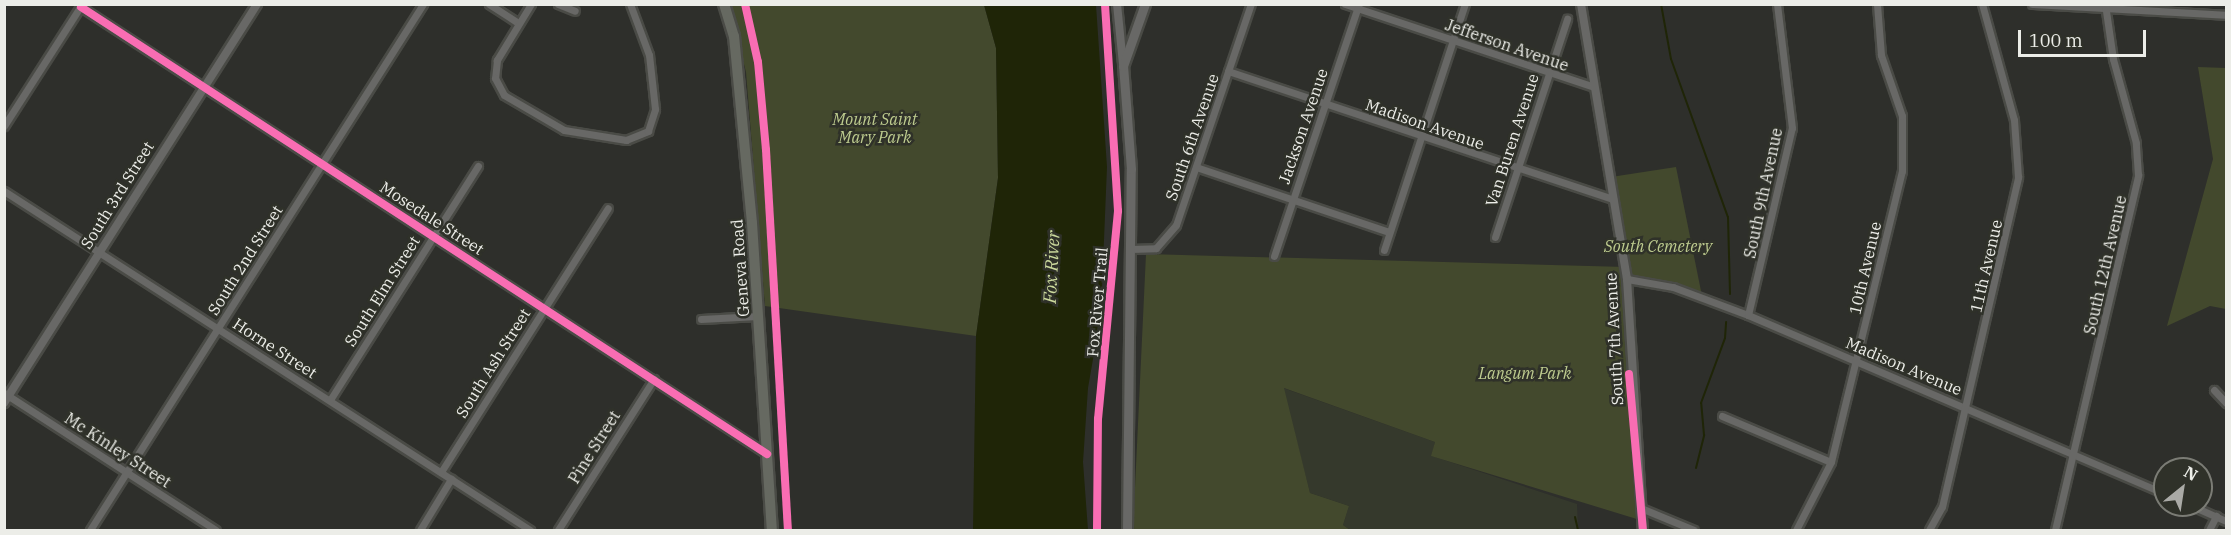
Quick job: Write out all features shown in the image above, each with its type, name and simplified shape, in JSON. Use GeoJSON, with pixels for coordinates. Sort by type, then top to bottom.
{"type":"FeatureCollection","features":[{"type":"Feature","properties":{"kind":"main road","name":"Geneva Road"},"geometry":{"type":"LineString","coordinates":[[724,4],[734,36],[758,316],[772,531]]}},
{"type":"Feature","properties":{"kind":"main road"},"geometry":{"type":"LineString","coordinates":[[1127,531],[1131,249],[1123,66],[1145,4]]}},
{"type":"Feature","properties":{"kind":"street","name":"South 3rd Street"},"geometry":{"type":"LineString","coordinates":[[6,397],[257,4]]}},
{"type":"Feature","properties":{"kind":"street","name":"South 2nd Street"},"geometry":{"type":"LineString","coordinates":[[90,531],[423,4]]}},
{"type":"Feature","properties":{"kind":"street"},"geometry":{"type":"LineString","coordinates":[[489,4],[517,22]]}},
{"type":"Feature","properties":{"kind":"street"},"geometry":{"type":"LineString","coordinates":[[531,4],[517,22],[496,60],[495,78],[504,95],[564,130],[626,140],[648,132],[655,109],[649,55],[630,4]]}},
{"type":"Feature","properties":{"kind":"street"},"geometry":{"type":"LineString","coordinates":[[558,4],[574,10]]}},
{"type":"Feature","properties":{"kind":"street"},"geometry":{"type":"LineString","coordinates":[[1117,4],[1123,66]]}},
{"type":"Feature","properties":{"kind":"street","name":"South 6th Avenue"},"geometry":{"type":"LineString","coordinates":[[1131,249],[1156,248],[1167,239],[1196,167],[1251,4]]}},
{"type":"Feature","properties":{"kind":"street","name":"Jefferson Avenue"},"geometry":{"type":"LineString","coordinates":[[1346,4],[1548,74],[1592,86]]}},
{"type":"Feature","properties":{"kind":"street"},"geometry":{"type":"LineString","coordinates":[[1384,250],[1465,4]]}},
{"type":"Feature","properties":{"kind":"street","name":"South 7th Avenue"},"geometry":{"type":"LineString","coordinates":[[1581,4],[1592,86],[1627,279],[1643,531]]}},
{"type":"Feature","properties":{"kind":"street","name":"South 9th Avenue"},"geometry":{"type":"LineString","coordinates":[[1748,315],[1792,128],[1777,4]]}},
{"type":"Feature","properties":{"kind":"street","name":"10th Avenue"},"geometry":{"type":"LineString","coordinates":[[1796,531],[1831,462],[1857,360],[1904,141],[1902,116],[1881,55],[1877,4]]}},
{"type":"Feature","properties":{"kind":"street","name":"11th Avenue"},"geometry":{"type":"LineString","coordinates":[[1929,531],[1942,507],[2018,177],[2014,120],[1982,4]]}},
{"type":"Feature","properties":{"kind":"street"},"geometry":{"type":"LineString","coordinates":[[2032,4],[2105,6],[2226,15]]}},
{"type":"Feature","properties":{"kind":"street","name":"Mosedale Street"},"geometry":{"type":"LineString","coordinates":[[81,6],[767,454]]}},
{"type":"Feature","properties":{"kind":"street"},"geometry":{"type":"LineString","coordinates":[[4,126],[81,6]]}},
{"type":"Feature","properties":{"kind":"street","name":"South 12th Avenue"},"geometry":{"type":"LineString","coordinates":[[2055,531],[2138,175],[2136,143],[2105,6]]}},
{"type":"Feature","properties":{"kind":"street","name":"Jackson Avenue"},"geometry":{"type":"LineString","coordinates":[[1274,256],[1358,7]]}},
{"type":"Feature","properties":{"kind":"street","name":"Van Buren Avenue"},"geometry":{"type":"LineString","coordinates":[[1495,237],[1568,19]]}},
{"type":"Feature","properties":{"kind":"street","name":"Madison Avenue"},"geometry":{"type":"LineString","coordinates":[[1228,71],[1516,169],[1613,199]]}},
{"type":"Feature","properties":{"kind":"street","name":"South Elm Street"},"geometry":{"type":"LineString","coordinates":[[330,400],[478,166]]}},
{"type":"Feature","properties":{"kind":"street"},"geometry":{"type":"LineString","coordinates":[[1196,167],[1389,232]]}},
{"type":"Feature","properties":{"kind":"street","name":"Horne Street"},"geometry":{"type":"LineString","coordinates":[[4,191],[219,327],[530,531]]}},
{"type":"Feature","properties":{"kind":"street","name":"South Ash Street"},"geometry":{"type":"LineString","coordinates":[[441,472],[608,208]]}},
{"type":"Feature","properties":{"kind":"street","name":"Madison Avenue"},"geometry":{"type":"LineString","coordinates":[[1627,279],[1673,287],[1748,315],[1966,406],[2153,489]]}},
{"type":"Feature","properties":{"kind":"street"},"geometry":{"type":"LineString","coordinates":[[701,319],[758,316]]}},
{"type":"Feature","properties":{"kind":"street","name":"Pine Street"},"geometry":{"type":"LineString","coordinates":[[558,531],[654,379]]}},
{"type":"Feature","properties":{"kind":"street"},"geometry":{"type":"LineString","coordinates":[[2214,390],[2226,403]]}},
{"type":"Feature","properties":{"kind":"street","name":"Mc Kinley Street"},"geometry":{"type":"LineString","coordinates":[[6,397],[127,472],[216,531]]}},
{"type":"Feature","properties":{"kind":"street"},"geometry":{"type":"LineString","coordinates":[[1722,416],[1831,462]]}},
{"type":"Feature","properties":{"kind":"street"},"geometry":{"type":"LineString","coordinates":[[420,531],[452,479]]}},
{"type":"Feature","properties":{"kind":"street"},"geometry":{"type":"LineString","coordinates":[[1641,508],[1694,531]]}},
{"type":"Feature","properties":{"kind":"street"},"geometry":{"type":"LineString","coordinates":[[2213,515],[2226,521]]}},
{"type":"Feature","properties":{"kind":"street"},"geometry":{"type":"LineString","coordinates":[[2210,531],[2216,516]]}},
{"type":"Feature","properties":{"kind":"shaded area"},"geometry":{"type":"Polygon","coordinates":[[[1283,388],[1435,442],[1432,456],[1577,504],[1578,530],[1350,530],[1343,525],[1349,506],[1310,493],[1283,388]]]}},
{"type":"Feature","properties":{"kind":"green space","name":"Mount Saint Mary Park"},"geometry":{"type":"Polygon","coordinates":[[[729,5],[984,5],[996,48],[998,178],[976,336],[765,306],[746,72],[729,5]]]}},
{"type":"Feature","properties":{"kind":"green space"},"geometry":{"type":"Polygon","coordinates":[[[2198,67],[2226,68],[2226,309],[2210,306],[2167,326],[2213,159],[2198,67]]]}},
{"type":"Feature","properties":{"kind":"green space","name":"South Cemetery"},"geometry":{"type":"Polygon","coordinates":[[[1676,167],[1702,296],[1629,277],[1611,177],[1676,167]]]}},
{"type":"Feature","properties":{"kind":"green space","name":"Langum Park"},"geometry":{"type":"Polygon","coordinates":[[[1146,254],[1626,267],[1640,520],[1431,456],[1435,442],[1284,388],[1310,493],[1349,506],[1343,525],[1350,530],[1133,530],[1146,254]]]}},
{"type":"Feature","properties":{"kind":"water","name":"Fox River"},"geometry":{"type":"Polygon","coordinates":[[[984,5],[1096,5],[1107,167],[1101,313],[1088,388],[1083,462],[1088,530],[973,530],[976,336],[998,178],[996,48],[984,5]]]}},
{"type":"Feature","properties":{"kind":"waterway"},"geometry":{"type":"LineString","coordinates":[[1661,4],[1671,59],[1728,217],[1730,294]]}},
{"type":"Feature","properties":{"kind":"waterway"},"geometry":{"type":"LineString","coordinates":[[1696,468],[1704,435],[1701,403],[1725,338],[1726,322]]}},
{"type":"Feature","properties":{"kind":"waterway"},"geometry":{"type":"LineString","coordinates":[[1575,517],[1578,530]]}},
{"type":"Feature","properties":{"kind":"cycle path"},"geometry":{"type":"LineString","coordinates":[[745,4],[758,62],[766,150],[788,530]]}},
{"type":"Feature","properties":{"kind":"cycle path","name":"Fox River Trail"},"geometry":{"type":"LineString","coordinates":[[1097,530],[1098,419],[1118,211],[1105,4]]}},
{"type":"Feature","properties":{"kind":"cycle path"},"geometry":{"type":"LineString","coordinates":[[81,7],[767,454]]}},
{"type":"Feature","properties":{"kind":"cycle path"},"geometry":{"type":"LineString","coordinates":[[1629,374],[1643,530]]}}]}
